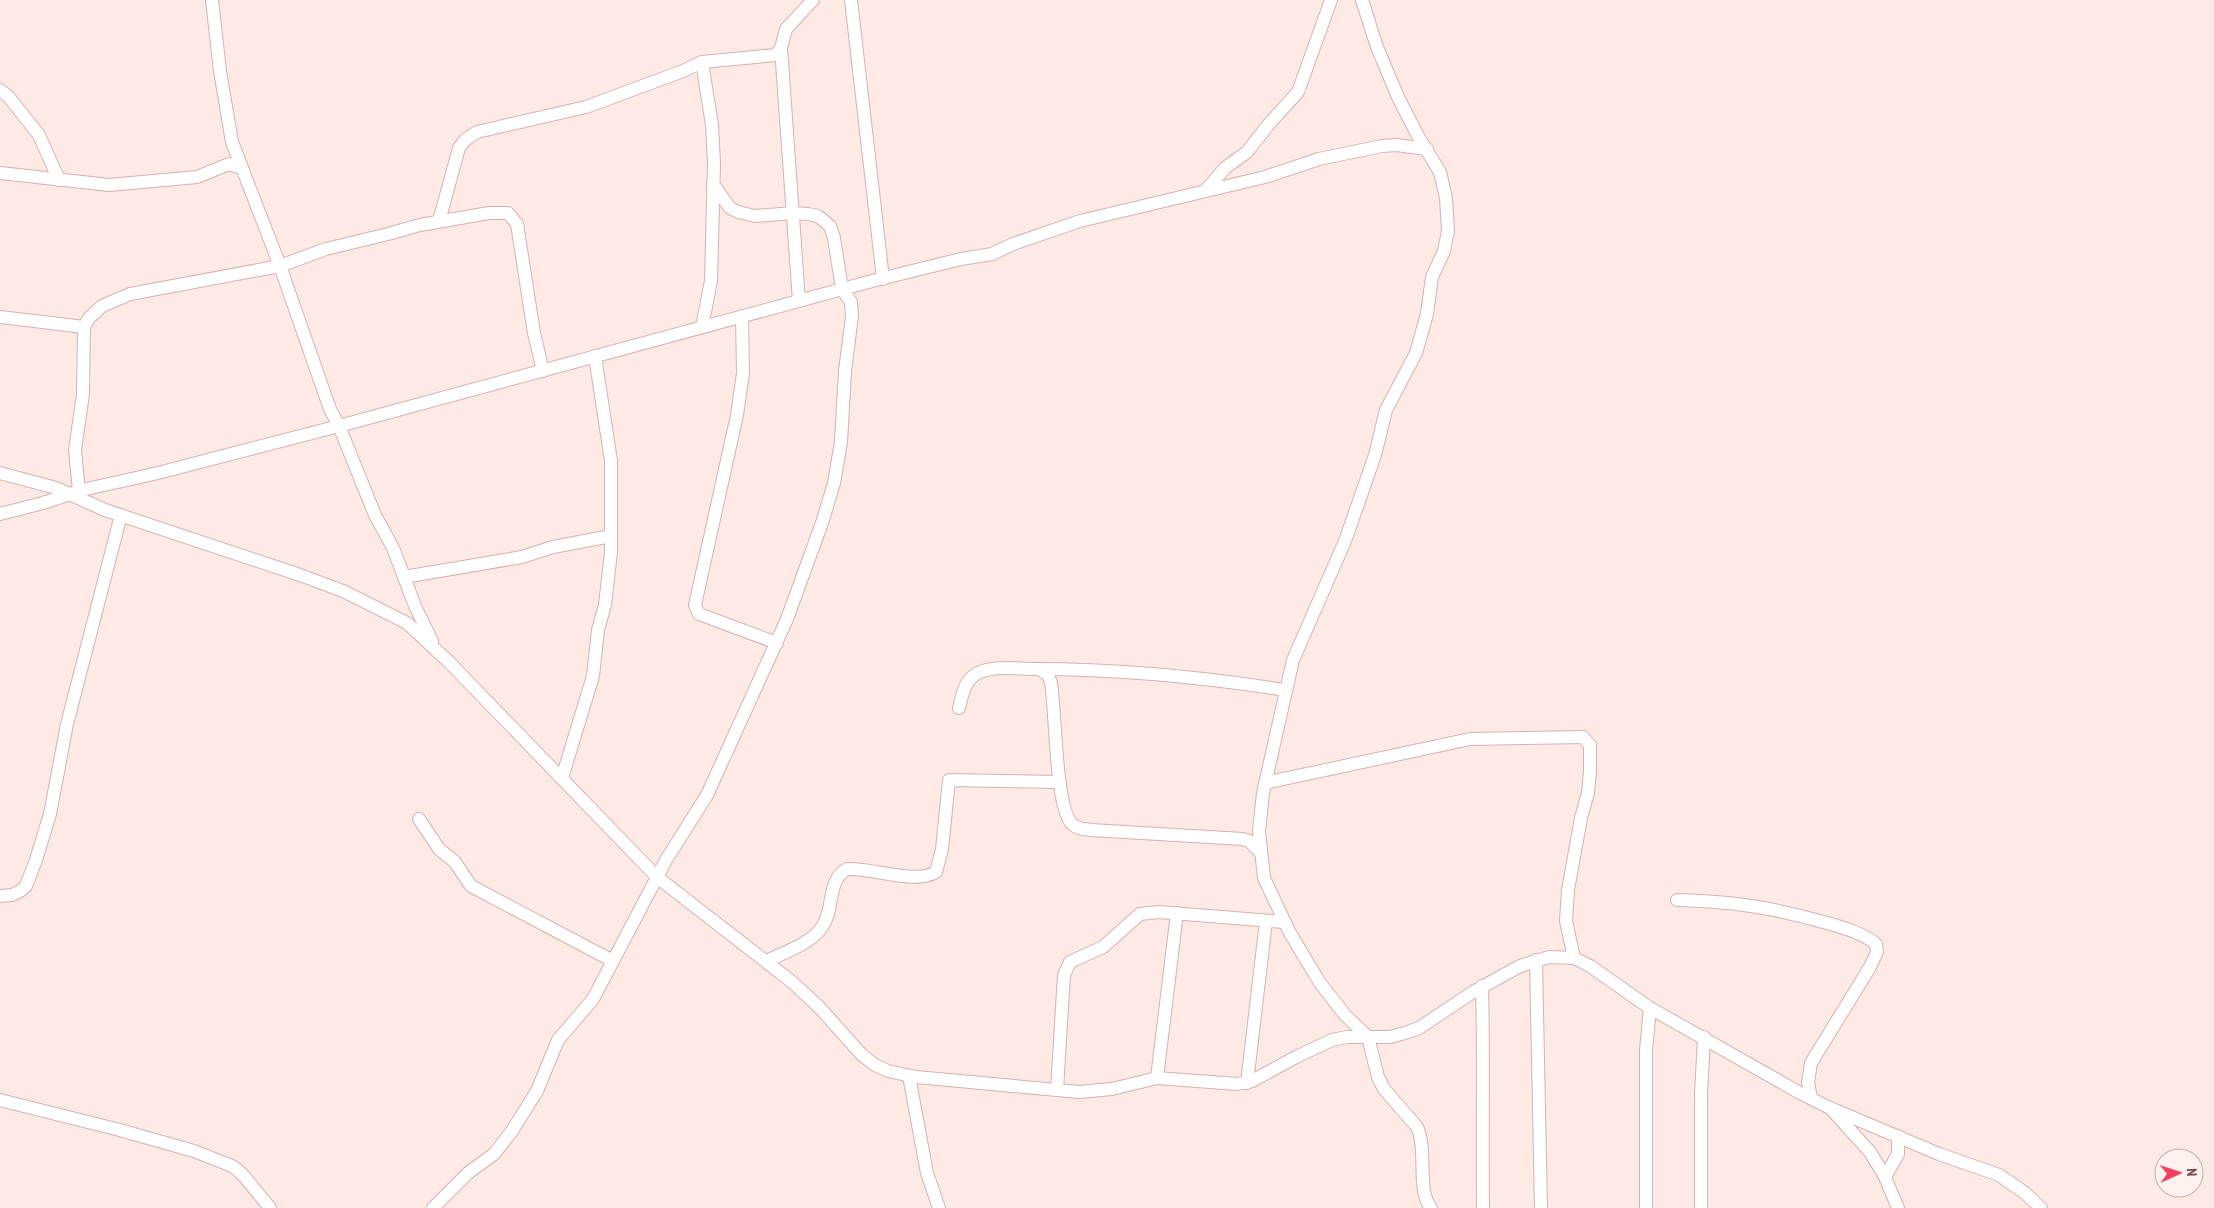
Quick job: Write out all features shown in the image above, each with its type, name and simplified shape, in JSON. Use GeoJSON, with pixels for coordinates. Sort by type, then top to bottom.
{"type":"FeatureCollection","features":[{"type":"Feature","properties":{"kind":"street"},"geometry":{"type":"LineString","coordinates":[[212,0],[232,142],[280,266],[330,409],[339,426],[375,514],[392,548],[418,613],[437,650]]}},
{"type":"Feature","properties":{"kind":"street"},"geometry":{"type":"LineString","coordinates":[[799,301],[781,48],[786,29],[813,0]]}},
{"type":"Feature","properties":{"kind":"street"},"geometry":{"type":"LineString","coordinates":[[851,0],[882,279]]}},
{"type":"Feature","properties":{"kind":"street"},"geometry":{"type":"LineString","coordinates":[[1205,191],[1225,168],[1247,152],[1298,92],[1331,0]]}},
{"type":"Feature","properties":{"kind":"street"},"geometry":{"type":"LineString","coordinates":[[1362,0],[1377,47],[1398,97],[1419,138],[1440,172],[1446,198],[1448,231],[1444,251],[1432,277],[1427,314],[1416,353],[1386,410],[1375,455],[1354,519],[1293,660],[1265,784],[1259,821],[1264,878],[1284,922],[1320,983],[1345,1014],[1368,1037],[1378,1077],[1384,1089],[1417,1127],[1424,1156],[1426,1200],[1431,1208]]}},
{"type":"Feature","properties":{"kind":"street"},"geometry":{"type":"LineString","coordinates":[[440,221],[459,148],[465,140],[477,132],[586,107],[684,72],[702,62],[770,56],[776,54],[781,48]]}},
{"type":"Feature","properties":{"kind":"street"},"geometry":{"type":"LineString","coordinates":[[702,62],[712,133],[713,184],[711,281],[702,327]]}},
{"type":"Feature","properties":{"kind":"street"},"geometry":{"type":"LineString","coordinates":[[0,90],[8,96],[40,135],[59,180]]}},
{"type":"Feature","properties":{"kind":"street"},"geometry":{"type":"LineString","coordinates":[[0,514],[75,492],[158,473],[339,426],[882,279],[961,259],[992,254],[1013,244],[1080,221],[1265,178],[1304,163],[1346,153],[1396,145],[1427,149]]}},
{"type":"Feature","properties":{"kind":"street"},"geometry":{"type":"LineString","coordinates":[[0,172],[109,185],[197,177],[230,164],[242,168]]}},
{"type":"Feature","properties":{"kind":"street"},"geometry":{"type":"LineString","coordinates":[[434,1208],[468,1173],[494,1154],[504,1143],[538,1091],[558,1040],[586,1010],[657,876],[707,795],[776,643],[819,532],[834,483],[840,442],[845,371],[852,316],[850,302],[842,290],[834,238],[830,226],[818,216],[793,213],[755,216],[738,212],[730,208],[713,184]]}},
{"type":"Feature","properties":{"kind":"street"},"geometry":{"type":"LineString","coordinates":[[75,492],[75,450],[83,394],[84,327],[89,318],[102,306],[130,294],[280,266],[302,256],[345,243],[440,221],[489,213],[508,213],[515,219],[519,230],[534,333],[543,371]]}},
{"type":"Feature","properties":{"kind":"street"},"geometry":{"type":"LineString","coordinates":[[0,316],[84,327]]}},
{"type":"Feature","properties":{"kind":"street"},"geometry":{"type":"LineString","coordinates":[[742,316],[743,373],[737,415],[695,604],[700,614],[776,643]]}},
{"type":"Feature","properties":{"kind":"street"},"geometry":{"type":"LineString","coordinates":[[562,778],[593,676],[598,630],[607,586],[611,536],[611,461],[595,356]]}},
{"type":"Feature","properties":{"kind":"street"},"geometry":{"type":"LineString","coordinates":[[0,474],[75,492],[93,505],[343,591],[407,623],[437,650],[657,876],[767,961],[819,1007],[862,1055],[888,1072],[909,1076],[1079,1092],[1112,1089],[1157,1078],[1221,1084],[1247,1082],[1332,1040],[1390,1037],[1419,1028],[1482,986],[1536,960],[1549,957],[1574,958],[1590,966],[1650,1008],[1811,1098],[1830,1108],[1939,1154],[1999,1175],[2025,1193],[2040,1208]]}},
{"type":"Feature","properties":{"kind":"street"},"geometry":{"type":"LineString","coordinates":[[0,896],[12,895],[20,891],[28,881],[36,860],[50,814],[67,724],[121,515]]}},
{"type":"Feature","properties":{"kind":"street"},"geometry":{"type":"LineString","coordinates":[[404,577],[522,557],[553,547],[611,536]]}},
{"type":"Feature","properties":{"kind":"street"},"geometry":{"type":"LineString","coordinates":[[959,708],[964,687],[973,676],[979,672],[998,669],[1147,674],[1285,690]]}},
{"type":"Feature","properties":{"kind":"street"},"geometry":{"type":"LineString","coordinates":[[1039,669],[1048,675],[1051,684],[1060,782],[1066,816],[1073,825],[1079,828],[1243,839],[1249,841],[1261,853]]}},
{"type":"Feature","properties":{"kind":"street"},"geometry":{"type":"LineString","coordinates":[[1265,784],[1309,772],[1337,768],[1418,748],[1470,739],[1583,737],[1590,745],[1588,793],[1581,818],[1568,890],[1566,921],[1574,958]]}},
{"type":"Feature","properties":{"kind":"street"},"geometry":{"type":"LineString","coordinates":[[767,961],[816,934],[822,927],[837,876],[846,869],[910,876],[927,876],[936,872],[942,849],[948,782],[951,779],[1060,782]]}},
{"type":"Feature","properties":{"kind":"street"},"geometry":{"type":"LineString","coordinates":[[419,819],[439,849],[455,862],[471,886],[613,961]]}},
{"type":"Feature","properties":{"kind":"street"},"geometry":{"type":"LineString","coordinates":[[1677,900],[1740,903],[1769,908],[1844,928],[1876,944],[1877,952],[1870,968],[1811,1063],[1808,1082],[1811,1098]]}},
{"type":"Feature","properties":{"kind":"street"},"geometry":{"type":"LineString","coordinates":[[1057,1090],[1064,975],[1068,965],[1080,956],[1103,947],[1140,914],[1147,912],[1284,922]]}},
{"type":"Feature","properties":{"kind":"street"},"geometry":{"type":"LineString","coordinates":[[1157,1078],[1177,913]]}},
{"type":"Feature","properties":{"kind":"street"},"geometry":{"type":"LineString","coordinates":[[1247,1082],[1266,921]]}},
{"type":"Feature","properties":{"kind":"street"},"geometry":{"type":"LineString","coordinates":[[1536,960],[1541,1208]]}},
{"type":"Feature","properties":{"kind":"street"},"geometry":{"type":"LineString","coordinates":[[1482,986],[1484,1065],[1483,1208]]}},
{"type":"Feature","properties":{"kind":"street"},"geometry":{"type":"LineString","coordinates":[[1646,1208],[1646,1050],[1650,1008]]}},
{"type":"Feature","properties":{"kind":"street"},"geometry":{"type":"LineString","coordinates":[[1701,1208],[1701,1094],[1704,1037]]}},
{"type":"Feature","properties":{"kind":"street"},"geometry":{"type":"LineString","coordinates":[[909,1076],[927,1173],[939,1208]]}},
{"type":"Feature","properties":{"kind":"street"},"geometry":{"type":"LineString","coordinates":[[0,1100],[194,1151],[234,1166],[270,1208]]}},
{"type":"Feature","properties":{"kind":"street"},"geometry":{"type":"LineString","coordinates":[[1830,1108],[1863,1143],[1885,1177],[1898,1208]]}},
{"type":"Feature","properties":{"kind":"street"},"geometry":{"type":"LineString","coordinates":[[1885,1177],[1898,1154],[1898,1136]]}}]}
